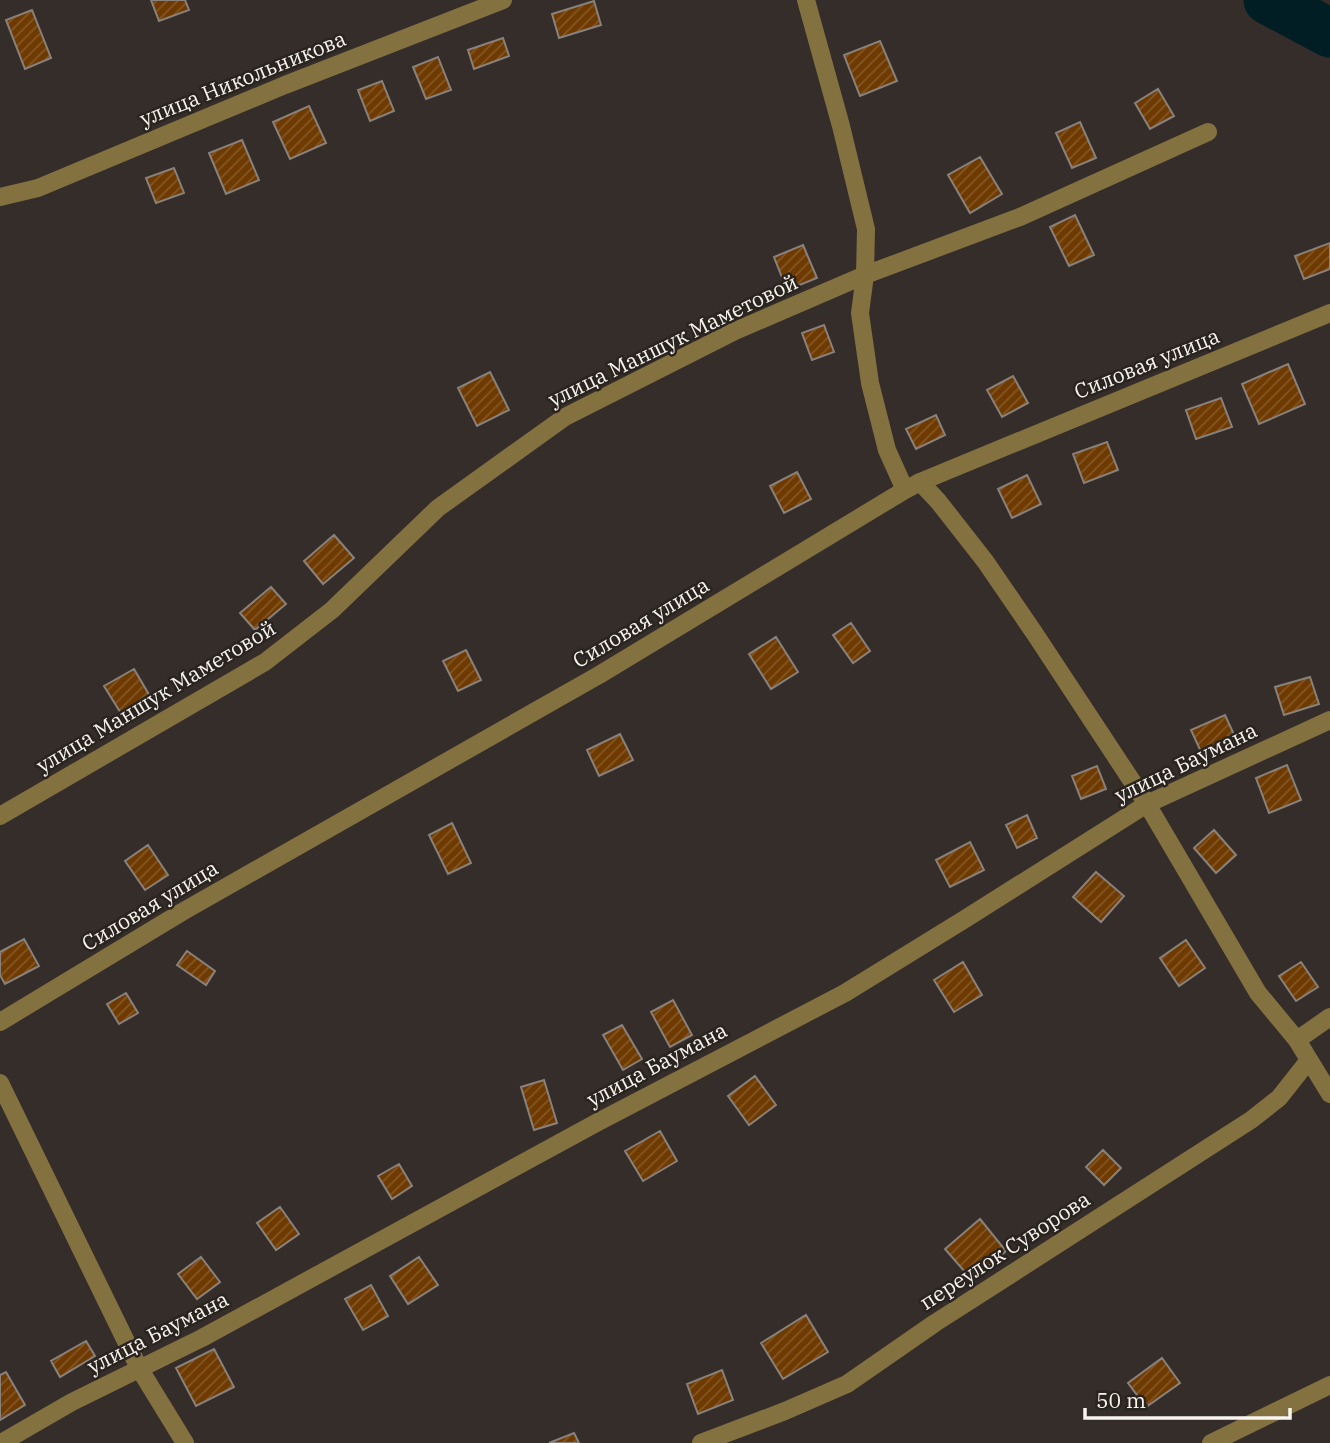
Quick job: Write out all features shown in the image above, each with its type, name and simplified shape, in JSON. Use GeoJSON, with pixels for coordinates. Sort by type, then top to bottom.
{"type":"FeatureCollection","features":[{"type":"Feature","properties":{"kind":"street","name":"улица Никольникова"},"geometry":{"type":"LineString","coordinates":[[0,197],[38,188],[285,85],[503,0]]}},
{"type":"Feature","properties":{"kind":"street"},"geometry":{"type":"LineString","coordinates":[[806,0],[866,229],[865,275],[860,313],[870,383],[887,450],[912,486],[938,501],[985,561],[1147,804],[1258,993],[1297,1040],[1330,1094]]}},
{"type":"Feature","properties":{"kind":"street","name":"улица Маншук Маметовой"},"geometry":{"type":"LineString","coordinates":[[0,816],[265,662],[332,610],[438,508],[565,417],[735,331],[865,275],[1020,217],[1208,132]]}},
{"type":"Feature","properties":{"kind":"street","name":"Силовая улица"},"geometry":{"type":"LineString","coordinates":[[0,1022],[182,912],[599,675],[912,486],[1330,313]]}},
{"type":"Feature","properties":{"kind":"street","name":"улица Баумана"},"geometry":{"type":"LineString","coordinates":[[1,1443],[72,1402],[202,1338],[586,1128],[845,993],[1147,804],[1330,720]]}},
{"type":"Feature","properties":{"kind":"street"},"geometry":{"type":"LineString","coordinates":[[1297,1040],[1330,1017]]}},
{"type":"Feature","properties":{"kind":"street","name":"переулок Суворова"},"geometry":{"type":"LineString","coordinates":[[701,1443],[847,1384],[959,1308],[1251,1120],[1279,1098],[1309,1060]]}},
{"type":"Feature","properties":{"kind":"street"},"geometry":{"type":"LineString","coordinates":[[0,1083],[139,1368],[185,1443]]}},
{"type":"Feature","properties":{"kind":"street"},"geometry":{"type":"LineString","coordinates":[[1211,1443],[1330,1385]]}},
{"type":"Feature","properties":{"kind":"building"},"geometry":{"type":"Polygon","coordinates":[[[151,0],[185,0],[189,10],[159,21],[151,0]]]}},
{"type":"Feature","properties":{"kind":"building"},"geometry":{"type":"Polygon","coordinates":[[[594,1],[601,25],[559,38],[552,14],[594,1]]]}},
{"type":"Feature","properties":{"kind":"building"},"geometry":{"type":"Polygon","coordinates":[[[32,10],[51,58],[25,69],[6,20],[32,10]]]}},
{"type":"Feature","properties":{"kind":"building"},"geometry":{"type":"Polygon","coordinates":[[[503,38],[509,56],[474,69],[468,50],[503,38]]]}},
{"type":"Feature","properties":{"kind":"building"},"geometry":{"type":"Polygon","coordinates":[[[880,41],[897,81],[860,96],[844,55],[880,41]]]}},
{"type":"Feature","properties":{"kind":"building"},"geometry":{"type":"Polygon","coordinates":[[[438,57],[451,90],[426,99],[413,67],[438,57]]]}},
{"type":"Feature","properties":{"kind":"building"},"geometry":{"type":"Polygon","coordinates":[[[382,81],[394,111],[370,121],[358,90],[382,81]]]}},
{"type":"Feature","properties":{"kind":"building"},"geometry":{"type":"Polygon","coordinates":[[[1158,89],[1174,116],[1150,129],[1135,103],[1158,89]]]}},
{"type":"Feature","properties":{"kind":"building"},"geometry":{"type":"Polygon","coordinates":[[[309,106],[326,143],[290,159],[273,122],[309,106]]]}},
{"type":"Feature","properties":{"kind":"building"},"geometry":{"type":"Polygon","coordinates":[[[1080,122],[1096,158],[1072,168],[1056,133],[1080,122]]]}},
{"type":"Feature","properties":{"kind":"building"},"geometry":{"type":"Polygon","coordinates":[[[242,140],[259,180],[226,194],[209,153],[242,140]]]}},
{"type":"Feature","properties":{"kind":"building"},"geometry":{"type":"Polygon","coordinates":[[[980,157],[1002,194],[970,213],[948,175],[980,157]]]}},
{"type":"Feature","properties":{"kind":"building"},"geometry":{"type":"Polygon","coordinates":[[[174,168],[184,193],[156,203],[146,178],[174,168]]]}},
{"type":"Feature","properties":{"kind":"building"},"geometry":{"type":"Polygon","coordinates":[[[1075,215],[1094,255],[1069,266],[1050,227],[1075,215]]]}},
{"type":"Feature","properties":{"kind":"building"},"geometry":{"type":"Polygon","coordinates":[[[1330,243],[1330,269],[1304,279],[1295,256],[1330,243]]]}},
{"type":"Feature","properties":{"kind":"building"},"geometry":{"type":"Polygon","coordinates":[[[803,245],[817,278],[787,290],[774,257],[803,245]]]}},
{"type":"Feature","properties":{"kind":"building"},"geometry":{"type":"Polygon","coordinates":[[[824,325],[834,352],[812,360],[802,333],[824,325]]]}},
{"type":"Feature","properties":{"kind":"building"},"geometry":{"type":"Polygon","coordinates":[[[1288,364],[1305,404],[1259,424],[1242,384],[1288,364]]]}},
{"type":"Feature","properties":{"kind":"building"},"geometry":{"type":"Polygon","coordinates":[[[490,372],[509,410],[477,426],[458,388],[490,372]]]}},
{"type":"Feature","properties":{"kind":"building"},"geometry":{"type":"Polygon","coordinates":[[[1013,376],[1028,403],[1002,417],[987,390],[1013,376]]]}},
{"type":"Feature","properties":{"kind":"building"},"geometry":{"type":"Polygon","coordinates":[[[1221,398],[1232,427],[1196,439],[1186,410],[1221,398]]]}},
{"type":"Feature","properties":{"kind":"building"},"geometry":{"type":"Polygon","coordinates":[[[936,415],[945,435],[916,449],[906,429],[936,415]]]}},
{"type":"Feature","properties":{"kind":"building"},"geometry":{"type":"Polygon","coordinates":[[[1107,442],[1118,470],[1084,483],[1073,454],[1107,442]]]}},
{"type":"Feature","properties":{"kind":"building"},"geometry":{"type":"Polygon","coordinates":[[[797,472],[811,499],[784,513],[770,486],[797,472]]]}},
{"type":"Feature","properties":{"kind":"building"},"geometry":{"type":"Polygon","coordinates":[[[1027,475],[1041,504],[1012,518],[998,489],[1027,475]]]}},
{"type":"Feature","properties":{"kind":"building"},"geometry":{"type":"Polygon","coordinates":[[[334,535],[354,558],[323,584],[304,561],[334,535]]]}},
{"type":"Feature","properties":{"kind":"building"},"geometry":{"type":"Polygon","coordinates":[[[271,587],[286,604],[255,630],[240,613],[271,587]]]}},
{"type":"Feature","properties":{"kind":"building"},"geometry":{"type":"Polygon","coordinates":[[[851,623],[870,651],[853,663],[833,635],[851,623]]]}},
{"type":"Feature","properties":{"kind":"building"},"geometry":{"type":"Polygon","coordinates":[[[776,637],[798,672],[771,689],[749,654],[776,637]]]}},
{"type":"Feature","properties":{"kind":"building"},"geometry":{"type":"Polygon","coordinates":[[[466,650],[481,680],[458,691],[443,661],[466,650]]]}},
{"type":"Feature","properties":{"kind":"building"},"geometry":{"type":"Polygon","coordinates":[[[134,669],[151,698],[122,715],[104,686],[134,669]]]}},
{"type":"Feature","properties":{"kind":"building"},"geometry":{"type":"Polygon","coordinates":[[[1310,677],[1319,704],[1284,715],[1275,687],[1310,677]]]}},
{"type":"Feature","properties":{"kind":"building"},"geometry":{"type":"Polygon","coordinates":[[[1225,715],[1236,739],[1202,754],[1191,730],[1225,715]]]}},
{"type":"Feature","properties":{"kind":"building"},"geometry":{"type":"Polygon","coordinates":[[[620,734],[633,760],[599,776],[587,750],[620,734]]]}},
{"type":"Feature","properties":{"kind":"building"},"geometry":{"type":"Polygon","coordinates":[[[1287,765],[1301,800],[1269,813],[1256,778],[1287,765]]]}},
{"type":"Feature","properties":{"kind":"building"},"geometry":{"type":"Polygon","coordinates":[[[1097,766],[1106,789],[1081,799],[1072,776],[1097,766]]]}},
{"type":"Feature","properties":{"kind":"building"},"geometry":{"type":"Polygon","coordinates":[[[1027,815],[1037,838],[1017,848],[1006,825],[1027,815]]]}},
{"type":"Feature","properties":{"kind":"building"},"geometry":{"type":"Polygon","coordinates":[[[452,823],[471,863],[448,874],[429,835],[452,823]]]}},
{"type":"Feature","properties":{"kind":"building"},"geometry":{"type":"Polygon","coordinates":[[[1214,830],[1236,855],[1216,873],[1194,848],[1214,830]]]}},
{"type":"Feature","properties":{"kind":"building"},"geometry":{"type":"Polygon","coordinates":[[[970,842],[984,870],[950,887],[936,860],[970,842]]]}},
{"type":"Feature","properties":{"kind":"building"},"geometry":{"type":"Polygon","coordinates":[[[148,845],[168,875],[145,890],[125,861],[148,845]]]}},
{"type":"Feature","properties":{"kind":"building"},"geometry":{"type":"Polygon","coordinates":[[[1096,872],[1124,896],[1101,922],[1073,897],[1096,872]]]}},
{"type":"Feature","properties":{"kind":"building"},"geometry":{"type":"Polygon","coordinates":[[[24,939],[39,966],[5,984],[0,975],[0,952],[24,939]]]}},
{"type":"Feature","properties":{"kind":"building"},"geometry":{"type":"Polygon","coordinates":[[[1186,940],[1205,968],[1179,986],[1160,958],[1186,940]]]}},
{"type":"Feature","properties":{"kind":"building"},"geometry":{"type":"Polygon","coordinates":[[[187,951],[215,971],[206,985],[177,965],[187,951]]]}},
{"type":"Feature","properties":{"kind":"building"},"geometry":{"type":"Polygon","coordinates":[[[963,962],[982,995],[954,1012],[934,980],[963,962]]]}},
{"type":"Feature","properties":{"kind":"building"},"geometry":{"type":"Polygon","coordinates":[[[1301,962],[1318,987],[1296,1001],[1279,976],[1301,962]]]}},
{"type":"Feature","properties":{"kind":"building"},"geometry":{"type":"Polygon","coordinates":[[[126,993],[138,1013],[119,1024],[107,1004],[126,993]]]}},
{"type":"Feature","properties":{"kind":"building"},"geometry":{"type":"Polygon","coordinates":[[[673,1000],[692,1035],[670,1047],[651,1012],[673,1000]]]}},
{"type":"Feature","properties":{"kind":"building"},"geometry":{"type":"Polygon","coordinates":[[[622,1025],[642,1059],[623,1070],[603,1035],[622,1025]]]}},
{"type":"Feature","properties":{"kind":"building"},"geometry":{"type":"Polygon","coordinates":[[[755,1076],[776,1105],[749,1125],[728,1096],[755,1076]]]}},
{"type":"Feature","properties":{"kind":"building"},"geometry":{"type":"Polygon","coordinates":[[[544,1080],[557,1123],[534,1130],[521,1087],[544,1080]]]}},
{"type":"Feature","properties":{"kind":"building"},"geometry":{"type":"Polygon","coordinates":[[[660,1131],[677,1161],[643,1181],[625,1151],[660,1131]]]}},
{"type":"Feature","properties":{"kind":"building"},"geometry":{"type":"Polygon","coordinates":[[[1103,1150],[1121,1168],[1104,1185],[1086,1167],[1103,1150]]]}},
{"type":"Feature","properties":{"kind":"building"},"geometry":{"type":"Polygon","coordinates":[[[399,1164],[412,1186],[392,1199],[378,1176],[399,1164]]]}},
{"type":"Feature","properties":{"kind":"building"},"geometry":{"type":"Polygon","coordinates":[[[280,1207],[299,1234],[276,1250],[257,1223],[280,1207]]]}},
{"type":"Feature","properties":{"kind":"building"},"geometry":{"type":"Polygon","coordinates":[[[980,1219],[1006,1251],[972,1280],[945,1249],[980,1219]]]}},
{"type":"Feature","properties":{"kind":"building"},"geometry":{"type":"Polygon","coordinates":[[[201,1257],[220,1282],[197,1299],[178,1274],[201,1257]]]}},
{"type":"Feature","properties":{"kind":"building"},"geometry":{"type":"Polygon","coordinates":[[[419,1257],[438,1285],[408,1304],[390,1276],[419,1257]]]}},
{"type":"Feature","properties":{"kind":"building"},"geometry":{"type":"Polygon","coordinates":[[[371,1285],[388,1316],[363,1330],[345,1299],[371,1285]]]}},
{"type":"Feature","properties":{"kind":"building"},"geometry":{"type":"Polygon","coordinates":[[[806,1315],[828,1352],[783,1379],[761,1343],[806,1315]]]}},
{"type":"Feature","properties":{"kind":"building"},"geometry":{"type":"Polygon","coordinates":[[[86,1341],[95,1356],[60,1377],[51,1361],[86,1341]]]}},
{"type":"Feature","properties":{"kind":"building"},"geometry":{"type":"Polygon","coordinates":[[[214,1349],[234,1387],[196,1406],[176,1368],[214,1349]]]}},
{"type":"Feature","properties":{"kind":"building"},"geometry":{"type":"Polygon","coordinates":[[[1162,1358],[1180,1383],[1146,1407],[1128,1383],[1162,1358]]]}},
{"type":"Feature","properties":{"kind":"building"},"geometry":{"type":"Polygon","coordinates":[[[722,1370],[733,1400],[698,1414],[687,1384],[722,1370]]]}},
{"type":"Feature","properties":{"kind":"building"},"geometry":{"type":"Polygon","coordinates":[[[6,1372],[25,1405],[0,1420],[0,1375],[6,1372]]]}},
{"type":"Feature","properties":{"kind":"building"},"geometry":{"type":"Polygon","coordinates":[[[574,1433],[579,1443],[549,1443],[574,1433]]]}},
{"type":"Feature","properties":{"kind":"waterway"},"geometry":{"type":"LineString","coordinates":[[1268,0],[1330,33]]}}]}
